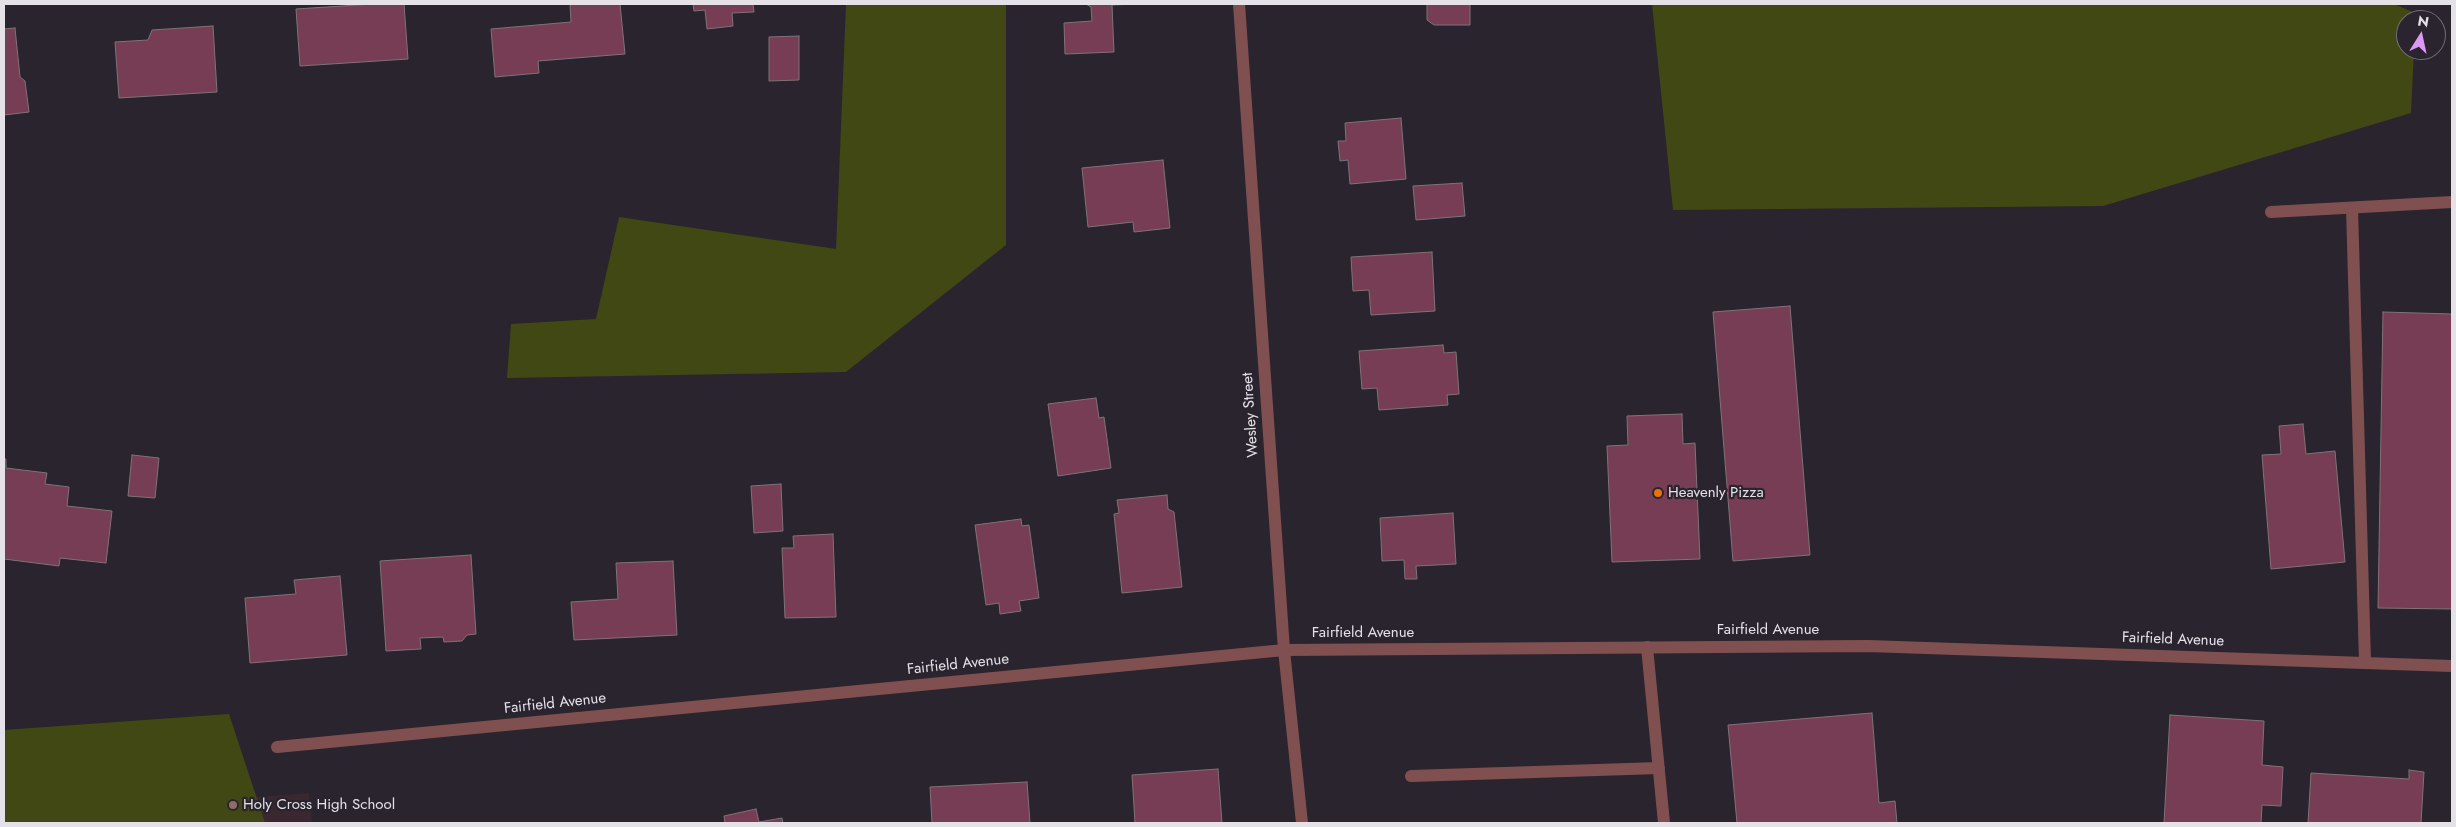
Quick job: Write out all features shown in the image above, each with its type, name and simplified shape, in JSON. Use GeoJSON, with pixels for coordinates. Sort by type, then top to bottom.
{"type":"FeatureCollection","features":[{"type":"Feature","properties":{"kind":"street","name":"Wesley Street"},"geometry":{"type":"LineString","coordinates":[[1239,4],[1284,650],[1302,823]]}},
{"type":"Feature","properties":{"kind":"street"},"geometry":{"type":"LineString","coordinates":[[2271,212],[2452,202]]}},
{"type":"Feature","properties":{"kind":"street"},"geometry":{"type":"LineString","coordinates":[[2352,208],[2364,662]]}},
{"type":"Feature","properties":{"kind":"street","name":"Fairfield Avenue"},"geometry":{"type":"LineString","coordinates":[[278,747],[1284,650],[1868,646],[2452,666]]}},
{"type":"Feature","properties":{"kind":"street"},"geometry":{"type":"LineString","coordinates":[[1647,647],[1664,823]]}},
{"type":"Feature","properties":{"kind":"street"},"geometry":{"type":"LineString","coordinates":[[1411,776],[1659,768]]}},
{"type":"Feature","properties":{"kind":"shaded area","name":"Holy Cross High School"},"geometry":{"type":"Polygon","coordinates":[[[309,793],[312,823],[4,823],[4,817],[309,793]]]}},
{"type":"Feature","properties":{"kind":"green space"},"geometry":{"type":"Polygon","coordinates":[[[846,4],[1006,4],[1006,245],[846,372],[507,378],[511,324],[596,319],[619,217],[836,249],[846,4]]]}},
{"type":"Feature","properties":{"kind":"green space"},"geometry":{"type":"Polygon","coordinates":[[[1652,4],[2394,4],[2408,10],[2396,10],[2396,60],[2414,60],[2411,113],[2103,206],[1673,210],[1652,4]]]}},
{"type":"Feature","properties":{"kind":"green space"},"geometry":{"type":"Polygon","coordinates":[[[229,714],[265,823],[4,823],[4,730],[229,714]]]}},
{"type":"Feature","properties":{"kind":"building"},"geometry":{"type":"Polygon","coordinates":[[[404,4],[408,59],[300,66],[296,9],[404,4]]]}},
{"type":"Feature","properties":{"kind":"building"},"geometry":{"type":"Polygon","coordinates":[[[570,4],[620,4],[625,54],[538,61],[539,73],[495,77],[491,29],[571,22],[570,4]]]}},
{"type":"Feature","properties":{"kind":"building"},"geometry":{"type":"Polygon","coordinates":[[[693,4],[753,4],[754,12],[732,13],[733,26],[707,29],[705,10],[694,11],[693,4]]]}},
{"type":"Feature","properties":{"kind":"building"},"geometry":{"type":"Polygon","coordinates":[[[1086,4],[1135,4],[1112,5],[1114,52],[1065,54],[1064,23],[1092,21],[1091,7],[1086,4]]]}},
{"type":"Feature","properties":{"kind":"building"},"geometry":{"type":"Polygon","coordinates":[[[1427,4],[1470,4],[1470,25],[1434,25],[1427,20],[1427,4]]]}},
{"type":"Feature","properties":{"kind":"building"},"geometry":{"type":"Polygon","coordinates":[[[213,26],[217,92],[119,98],[115,42],[148,40],[152,30],[213,26]]]}},
{"type":"Feature","properties":{"kind":"building"},"geometry":{"type":"Polygon","coordinates":[[[15,28],[20,77],[25,81],[29,112],[4,115],[4,29],[15,28]]]}},
{"type":"Feature","properties":{"kind":"building"},"geometry":{"type":"Polygon","coordinates":[[[799,36],[799,80],[769,81],[769,37],[799,36]]]}},
{"type":"Feature","properties":{"kind":"building"},"geometry":{"type":"Polygon","coordinates":[[[1401,118],[1406,179],[1350,184],[1348,160],[1340,161],[1338,141],[1346,141],[1345,123],[1401,118]]]}},
{"type":"Feature","properties":{"kind":"building"},"geometry":{"type":"Polygon","coordinates":[[[1163,160],[1170,228],[1134,232],[1133,222],[1088,227],[1082,168],[1163,160]]]}},
{"type":"Feature","properties":{"kind":"building"},"geometry":{"type":"Polygon","coordinates":[[[1462,183],[1465,216],[1416,220],[1413,186],[1462,183]]]}},
{"type":"Feature","properties":{"kind":"building"},"geometry":{"type":"Polygon","coordinates":[[[1432,252],[1435,311],[1371,315],[1369,290],[1353,291],[1351,257],[1432,252]]]}},
{"type":"Feature","properties":{"kind":"building"},"geometry":{"type":"Polygon","coordinates":[[[1790,306],[1810,555],[1733,561],[1713,312],[1790,306]]]}},
{"type":"Feature","properties":{"kind":"building"},"geometry":{"type":"Polygon","coordinates":[[[2383,312],[2452,314],[2452,609],[2378,608],[2383,312]]]}},
{"type":"Feature","properties":{"kind":"building"},"geometry":{"type":"Polygon","coordinates":[[[1443,345],[1444,353],[1456,352],[1459,394],[1447,395],[1448,405],[1379,410],[1377,388],[1362,389],[1359,351],[1443,345]]]}},
{"type":"Feature","properties":{"kind":"building"},"geometry":{"type":"Polygon","coordinates":[[[1096,398],[1099,418],[1104,417],[1111,468],[1058,476],[1048,404],[1096,398]]]}},
{"type":"Feature","properties":{"kind":"building"},"geometry":{"type":"Polygon","coordinates":[[[1682,414],[1683,444],[1695,443],[1700,559],[1612,562],[1607,446],[1628,445],[1627,416],[1682,414]]]}},
{"type":"Feature","properties":{"kind":"building"},"geometry":{"type":"Polygon","coordinates":[[[2303,424],[2306,454],[2335,451],[2345,562],[2271,569],[2262,455],[2281,454],[2279,426],[2303,424]]]}},
{"type":"Feature","properties":{"kind":"building"},"geometry":{"type":"Polygon","coordinates":[[[132,455],[159,458],[155,498],[128,496],[132,455]]]}},
{"type":"Feature","properties":{"kind":"building"},"geometry":{"type":"Polygon","coordinates":[[[4,459],[6,459],[6,468],[47,473],[45,484],[69,487],[67,506],[112,511],[106,563],[60,558],[59,566],[4,559],[4,459]]]}},
{"type":"Feature","properties":{"kind":"building"},"geometry":{"type":"Polygon","coordinates":[[[781,484],[783,531],[754,533],[751,486],[781,484]]]}},
{"type":"Feature","properties":{"kind":"building"},"geometry":{"type":"Polygon","coordinates":[[[1167,495],[1168,509],[1174,512],[1182,587],[1122,593],[1114,514],[1119,513],[1117,500],[1167,495]]]}},
{"type":"Feature","properties":{"kind":"building"},"geometry":{"type":"Polygon","coordinates":[[[1453,513],[1456,564],[1416,566],[1417,579],[1405,579],[1404,560],[1382,561],[1380,518],[1453,513]]]}},
{"type":"Feature","properties":{"kind":"building"},"geometry":{"type":"Polygon","coordinates":[[[1021,519],[1022,526],[1029,525],[1039,598],[1019,601],[1021,611],[1000,614],[999,603],[986,605],[975,525],[1021,519]]]}},
{"type":"Feature","properties":{"kind":"building"},"geometry":{"type":"Polygon","coordinates":[[[833,534],[836,617],[785,618],[782,548],[794,548],[793,536],[833,534]]]}},
{"type":"Feature","properties":{"kind":"building"},"geometry":{"type":"Polygon","coordinates":[[[471,555],[476,634],[467,635],[462,641],[444,642],[443,637],[420,638],[421,649],[386,651],[380,561],[471,555]]]}},
{"type":"Feature","properties":{"kind":"building"},"geometry":{"type":"Polygon","coordinates":[[[673,561],[677,635],[574,640],[571,602],[618,599],[616,563],[673,561]]]}},
{"type":"Feature","properties":{"kind":"building"},"geometry":{"type":"Polygon","coordinates":[[[340,576],[347,655],[250,663],[245,598],[296,594],[294,580],[340,576]]]}},
{"type":"Feature","properties":{"kind":"building"},"geometry":{"type":"Polygon","coordinates":[[[1872,713],[1879,803],[1895,801],[1897,823],[1737,823],[1728,725],[1872,713]]]}},
{"type":"Feature","properties":{"kind":"building"},"geometry":{"type":"Polygon","coordinates":[[[2170,715],[2264,721],[2262,765],[2283,767],[2281,806],[2262,805],[2261,823],[2164,823],[2170,715]]]}},
{"type":"Feature","properties":{"kind":"building"},"geometry":{"type":"Polygon","coordinates":[[[1218,769],[1222,823],[1135,823],[1132,775],[1218,769]]]}},
{"type":"Feature","properties":{"kind":"building"},"geometry":{"type":"Polygon","coordinates":[[[2409,770],[2424,772],[2421,823],[2308,823],[2311,773],[2409,779],[2409,770]]]}},
{"type":"Feature","properties":{"kind":"building"},"geometry":{"type":"Polygon","coordinates":[[[1027,782],[1030,823],[932,823],[930,787],[1027,782]]]}},
{"type":"Feature","properties":{"kind":"building"},"geometry":{"type":"Polygon","coordinates":[[[756,809],[759,822],[782,818],[783,823],[725,823],[724,816],[756,809]]]}},
{"type":"Feature","properties":{"kind":"place","name":"Heavenly Pizza"},"geometry":{"type":"Point","coordinates":[1658,493]}},
{"type":"Feature","properties":{"kind":"place","name":"Holy Cross High School"},"geometry":{"type":"Point","coordinates":[233,805]}}]}
